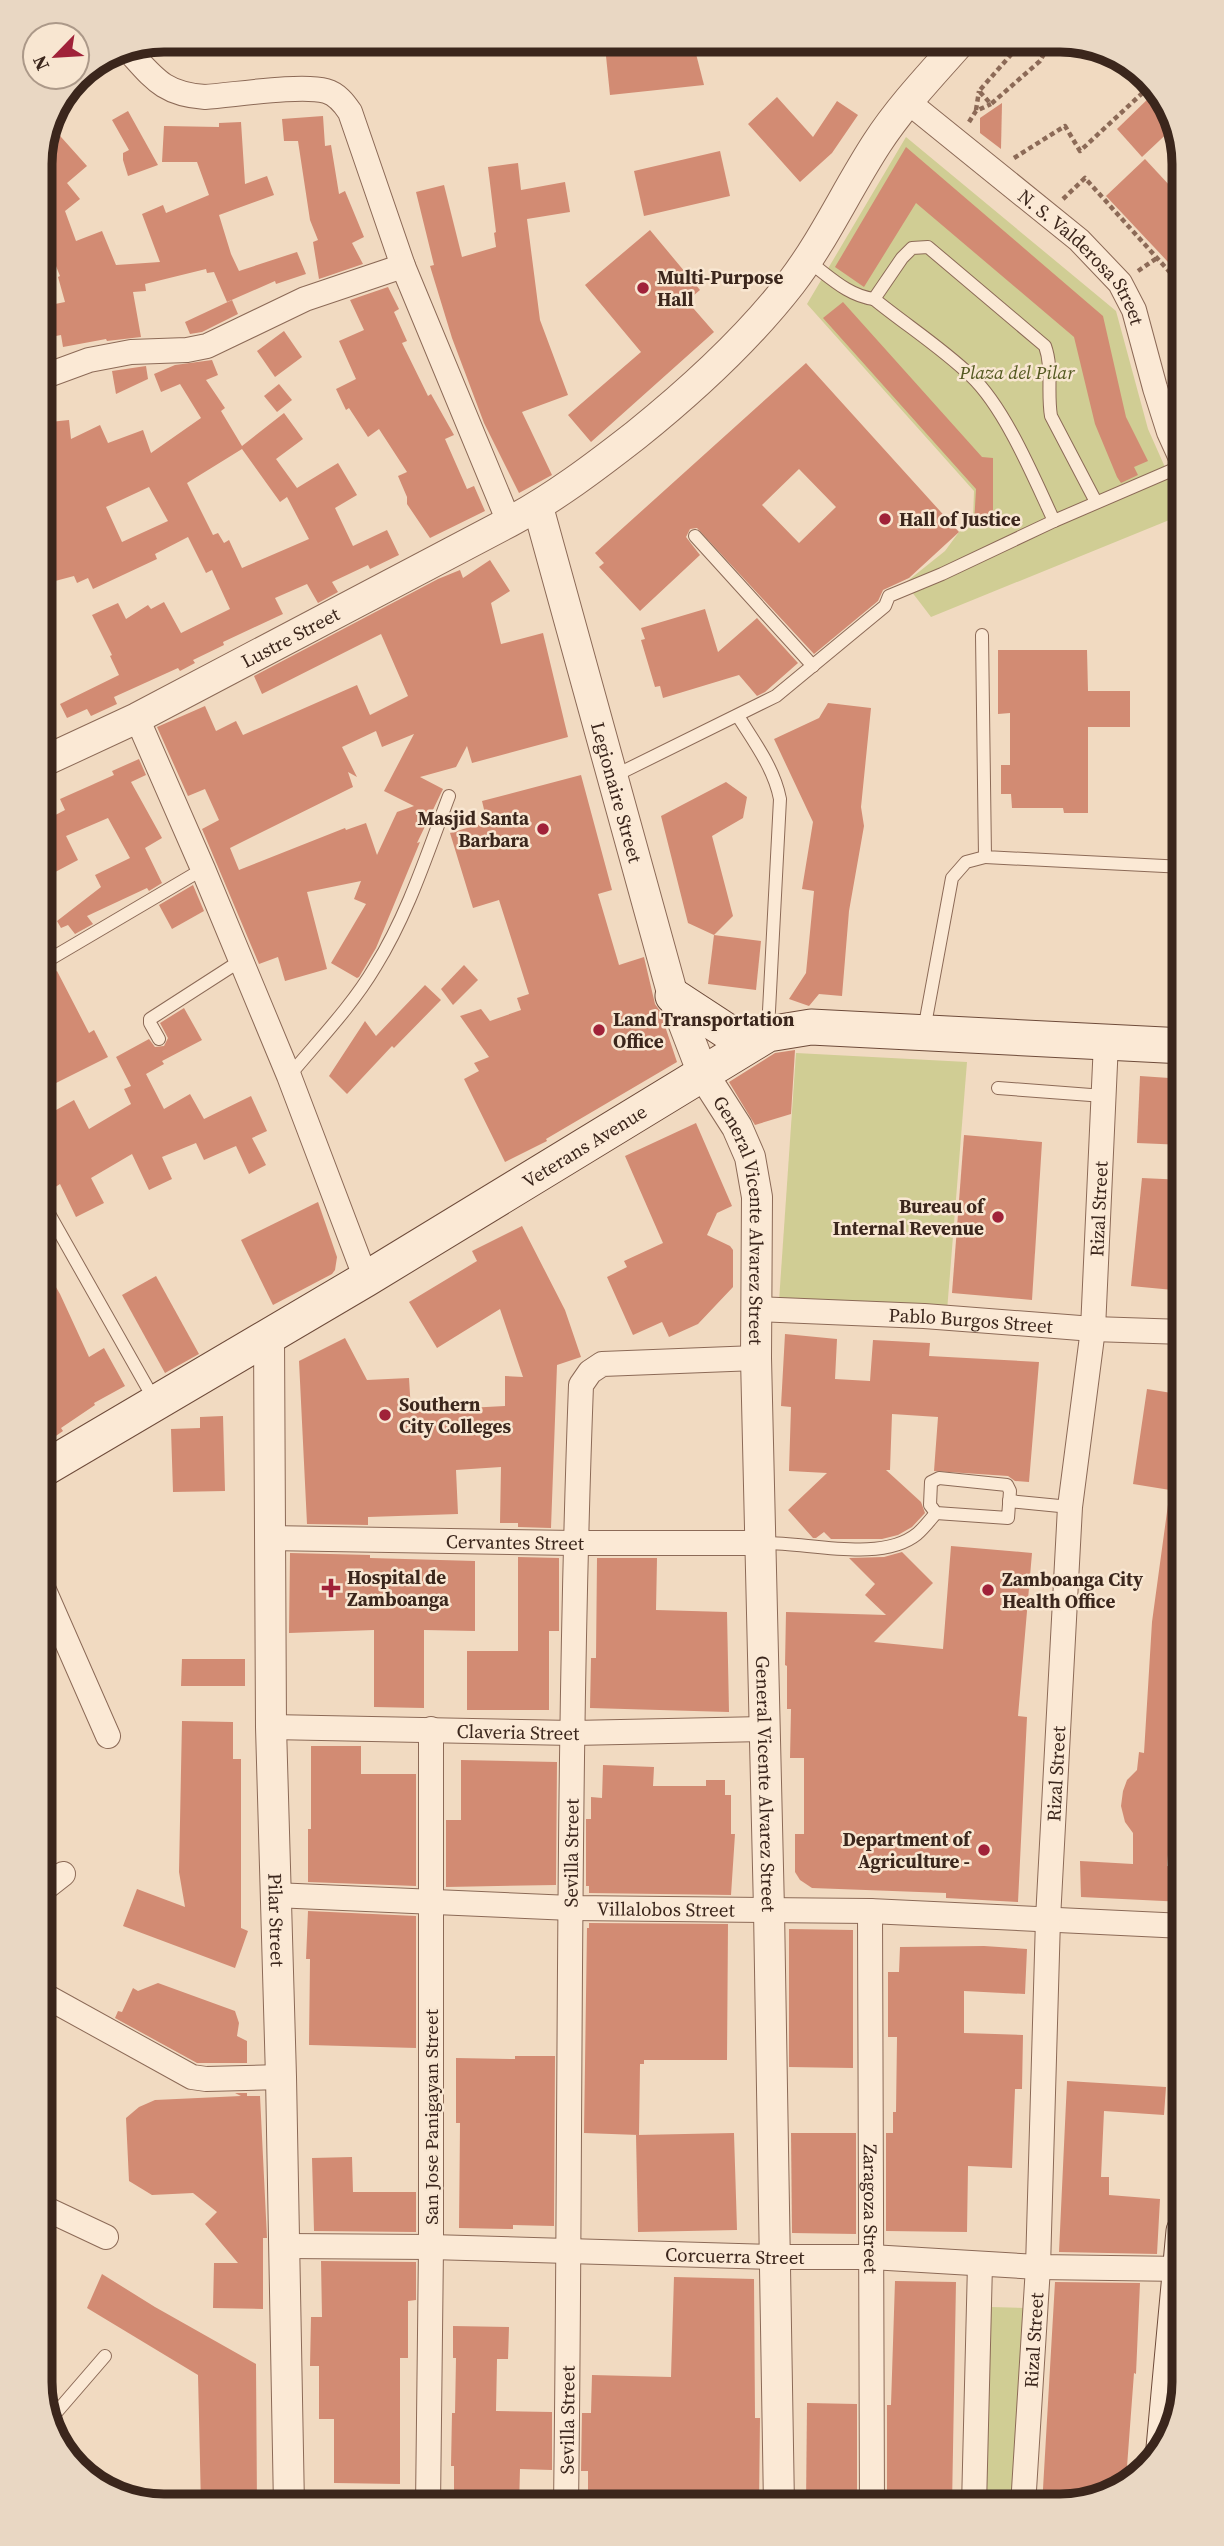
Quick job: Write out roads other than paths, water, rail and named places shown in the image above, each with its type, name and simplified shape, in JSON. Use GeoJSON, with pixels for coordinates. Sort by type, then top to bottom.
{"type":"FeatureCollection","features":[{"type":"Feature","properties":{"kind":"main road"},"geometry":{"type":"LineString","coordinates":[[673,996],[758,1040]]}},
{"type":"Feature","properties":{"kind":"main road","name":"Veterans Avenue"},"geometry":{"type":"LineString","coordinates":[[52,1464],[366,1279],[758,1040],[811,1027],[1172,1045]]}},
{"type":"Feature","properties":{"kind":"street","name":"Lustre Street"},"geometry":{"type":"LineString","coordinates":[[53,757],[137,718],[509,523],[538,507],[595,467],[692,388],[760,321],[807,260],[877,143],[906,102],[950,53]]}},
{"type":"Feature","properties":{"kind":"street"},"geometry":{"type":"LineString","coordinates":[[134,57],[156,81],[172,91],[189,96],[310,89],[328,91],[342,100],[351,112],[403,265],[509,523]]}},
{"type":"Feature","properties":{"kind":"street","name":"N. S. Valderosa Street"},"geometry":{"type":"LineString","coordinates":[[906,102],[956,139],[1079,240],[1120,283],[1134,310],[1172,439]]}},
{"type":"Feature","properties":{"kind":"street"},"geometry":{"type":"LineString","coordinates":[[53,373],[89,360],[120,354],[187,350],[207,346],[305,299],[403,265]]}},
{"type":"Feature","properties":{"kind":"street","name":"Legionaire Street"},"geometry":{"type":"LineString","coordinates":[[538,507],[673,996],[704,1074]]}},
{"type":"Feature","properties":{"kind":"street"},"geometry":{"type":"LineString","coordinates":[[137,718],[289,1076],[366,1279]]}},
{"type":"Feature","properties":{"kind":"street","name":"Rizal Street"},"geometry":{"type":"LineString","coordinates":[[1024,2494],[1038,2267],[1048,1919],[1070,1507],[1093,1329],[1107,1042]]}},
{"type":"Feature","properties":{"kind":"street","name":"General Vicente Alvarez Street"},"geometry":{"type":"LineString","coordinates":[[704,1074],[737,1127],[750,1157],[757,1197],[756,1358],[779,2494]]}},
{"type":"Feature","properties":{"kind":"street","name":"Pablo Burgos Street"},"geometry":{"type":"LineString","coordinates":[[757,1309],[1172,1332]]}},
{"type":"Feature","properties":{"kind":"street","name":"Pilar Street"},"geometry":{"type":"LineString","coordinates":[[269,1336],[271,1727],[289,2493]]}},
{"type":"Feature","properties":{"kind":"street","name":"Sevilla Street"},"geometry":{"type":"LineString","coordinates":[[566,2493],[575,1543],[581,1385],[590,1372],[602,1364],[756,1358]]}},
{"type":"Feature","properties":{"kind":"street","name":"Cervantes Street"},"geometry":{"type":"LineString","coordinates":[[268,1538],[760,1543]]}},
{"type":"Feature","properties":{"kind":"street"},"geometry":{"type":"LineString","coordinates":[[52,1609],[108,1736]]}},
{"type":"Feature","properties":{"kind":"street","name":"Claveria Street"},"geometry":{"type":"LineString","coordinates":[[271,1727],[573,1733],[764,1730]]}},
{"type":"Feature","properties":{"kind":"street","name":"San Jose Panigayan Street"},"geometry":{"type":"LineString","coordinates":[[428,2493],[431,1729]]}},
{"type":"Feature","properties":{"kind":"street"},"geometry":{"type":"LineString","coordinates":[[52,1882],[63,1874]]}},
{"type":"Feature","properties":{"kind":"street","name":"Villalobos Street"},"geometry":{"type":"LineString","coordinates":[[274,1895],[571,1908],[870,1911],[1172,1925]]}},
{"type":"Feature","properties":{"kind":"street","name":"Zaragoza Street"},"geometry":{"type":"LineString","coordinates":[[870,1911],[872,2494]]}},
{"type":"Feature","properties":{"kind":"street"},"geometry":{"type":"LineString","coordinates":[[52,2000],[192,2077],[281,2077]]}},
{"type":"Feature","properties":{"kind":"street"},"geometry":{"type":"LineString","coordinates":[[52,2212],[106,2237]]}},
{"type":"Feature","properties":{"kind":"street","name":"Corcuerra Street"},"geometry":{"type":"LineString","coordinates":[[285,2246],[871,2257],[1038,2267],[1172,2269]]}},
{"type":"Feature","properties":{"kind":"street"},"geometry":{"type":"LineString","coordinates":[[974,2494],[981,2264]]}},
{"type":"Feature","properties":{"kind":"lane"},"geometry":{"type":"LineString","coordinates":[[874,299],[912,248],[928,247],[1045,346],[1048,354],[1051,416],[1096,502]]}},
{"type":"Feature","properties":{"kind":"lane"},"geometry":{"type":"LineString","coordinates":[[807,260],[860,298],[874,299],[972,377],[1020,449],[1054,521]]}},
{"type":"Feature","properties":{"kind":"lane"},"geometry":{"type":"LineString","coordinates":[[614,776],[776,696],[885,606],[889,596],[1172,470]]}},
{"type":"Feature","properties":{"kind":"lane"},"geometry":{"type":"LineString","coordinates":[[695,536],[813,666]]}},
{"type":"Feature","properties":{"kind":"lane"},"geometry":{"type":"LineString","coordinates":[[982,635],[985,856]]}},
{"type":"Feature","properties":{"kind":"lane"},"geometry":{"type":"LineString","coordinates":[[738,716],[768,765],[777,783],[780,799],[758,1040]]}},
{"type":"Feature","properties":{"kind":"lane"},"geometry":{"type":"LineString","coordinates":[[289,1076],[365,984],[377,965],[407,906],[449,796]]}},
{"type":"Feature","properties":{"kind":"lane"},"geometry":{"type":"LineString","coordinates":[[924,1031],[952,878],[966,862],[985,856],[1172,866]]}},
{"type":"Feature","properties":{"kind":"lane"},"geometry":{"type":"LineString","coordinates":[[53,958],[203,869]]}},
{"type":"Feature","properties":{"kind":"lane"},"geometry":{"type":"LineString","coordinates":[[159,1039],[150,1019],[240,961]]}},
{"type":"Feature","properties":{"kind":"lane"},"geometry":{"type":"LineString","coordinates":[[998,1088],[1104,1096]]}},
{"type":"Feature","properties":{"kind":"lane"},"geometry":{"type":"LineString","coordinates":[[53,1222],[157,1404]]}},
{"type":"Feature","properties":{"kind":"lane"},"geometry":{"type":"LineString","coordinates":[[939,1478],[1007,1485],[1010,1491],[1009,1501],[1009,1516],[1004,1520],[936,1513],[930,1505],[931,1482],[939,1478]]}},
{"type":"Feature","properties":{"kind":"lane"},"geometry":{"type":"LineString","coordinates":[[1009,1501],[1070,1507]]}},
{"type":"Feature","properties":{"kind":"lane"},"geometry":{"type":"LineString","coordinates":[[760,1543],[778,1542],[848,1550],[893,1544],[918,1533],[936,1513]]}},
{"type":"Feature","properties":{"kind":"lane"},"geometry":{"type":"LineString","coordinates":[[57,2411],[105,2356]]}},
{"type":"Feature","properties":{"kind":"place","name":"Multi-Purpose Hall"},"geometry":{"type":"Point","coordinates":[643,288]}},
{"type":"Feature","properties":{"kind":"place","name":"Hall of Justice"},"geometry":{"type":"Point","coordinates":[885,519]}},
{"type":"Feature","properties":{"kind":"place","name":"Masjid Santa Barbara"},"geometry":{"type":"Point","coordinates":[543,829]}},
{"type":"Feature","properties":{"kind":"place","name":"Land Transportation Office"},"geometry":{"type":"Point","coordinates":[599,1030]}},
{"type":"Feature","properties":{"kind":"place","name":"Bureau of Internal Revenue"},"geometry":{"type":"Point","coordinates":[998,1217]}},
{"type":"Feature","properties":{"kind":"place","name":"Southern City Colleges"},"geometry":{"type":"Point","coordinates":[385,1415]}},
{"type":"Feature","properties":{"kind":"place","name":"Hospital de Zamboanga"},"geometry":{"type":"Point","coordinates":[331,1588]}},
{"type":"Feature","properties":{"kind":"place","name":"Zamboanga City Health Office"},"geometry":{"type":"Point","coordinates":[988,1590]}},
{"type":"Feature","properties":{"kind":"place","name":"Department of Agriculture -"},"geometry":{"type":"Point","coordinates":[984,1850]}},
{"type":"Feature","properties":{"kind":"park label","name":"Plaza del Pilar"},"geometry":{"type":"Point","coordinates":[1017,372]}}]}
